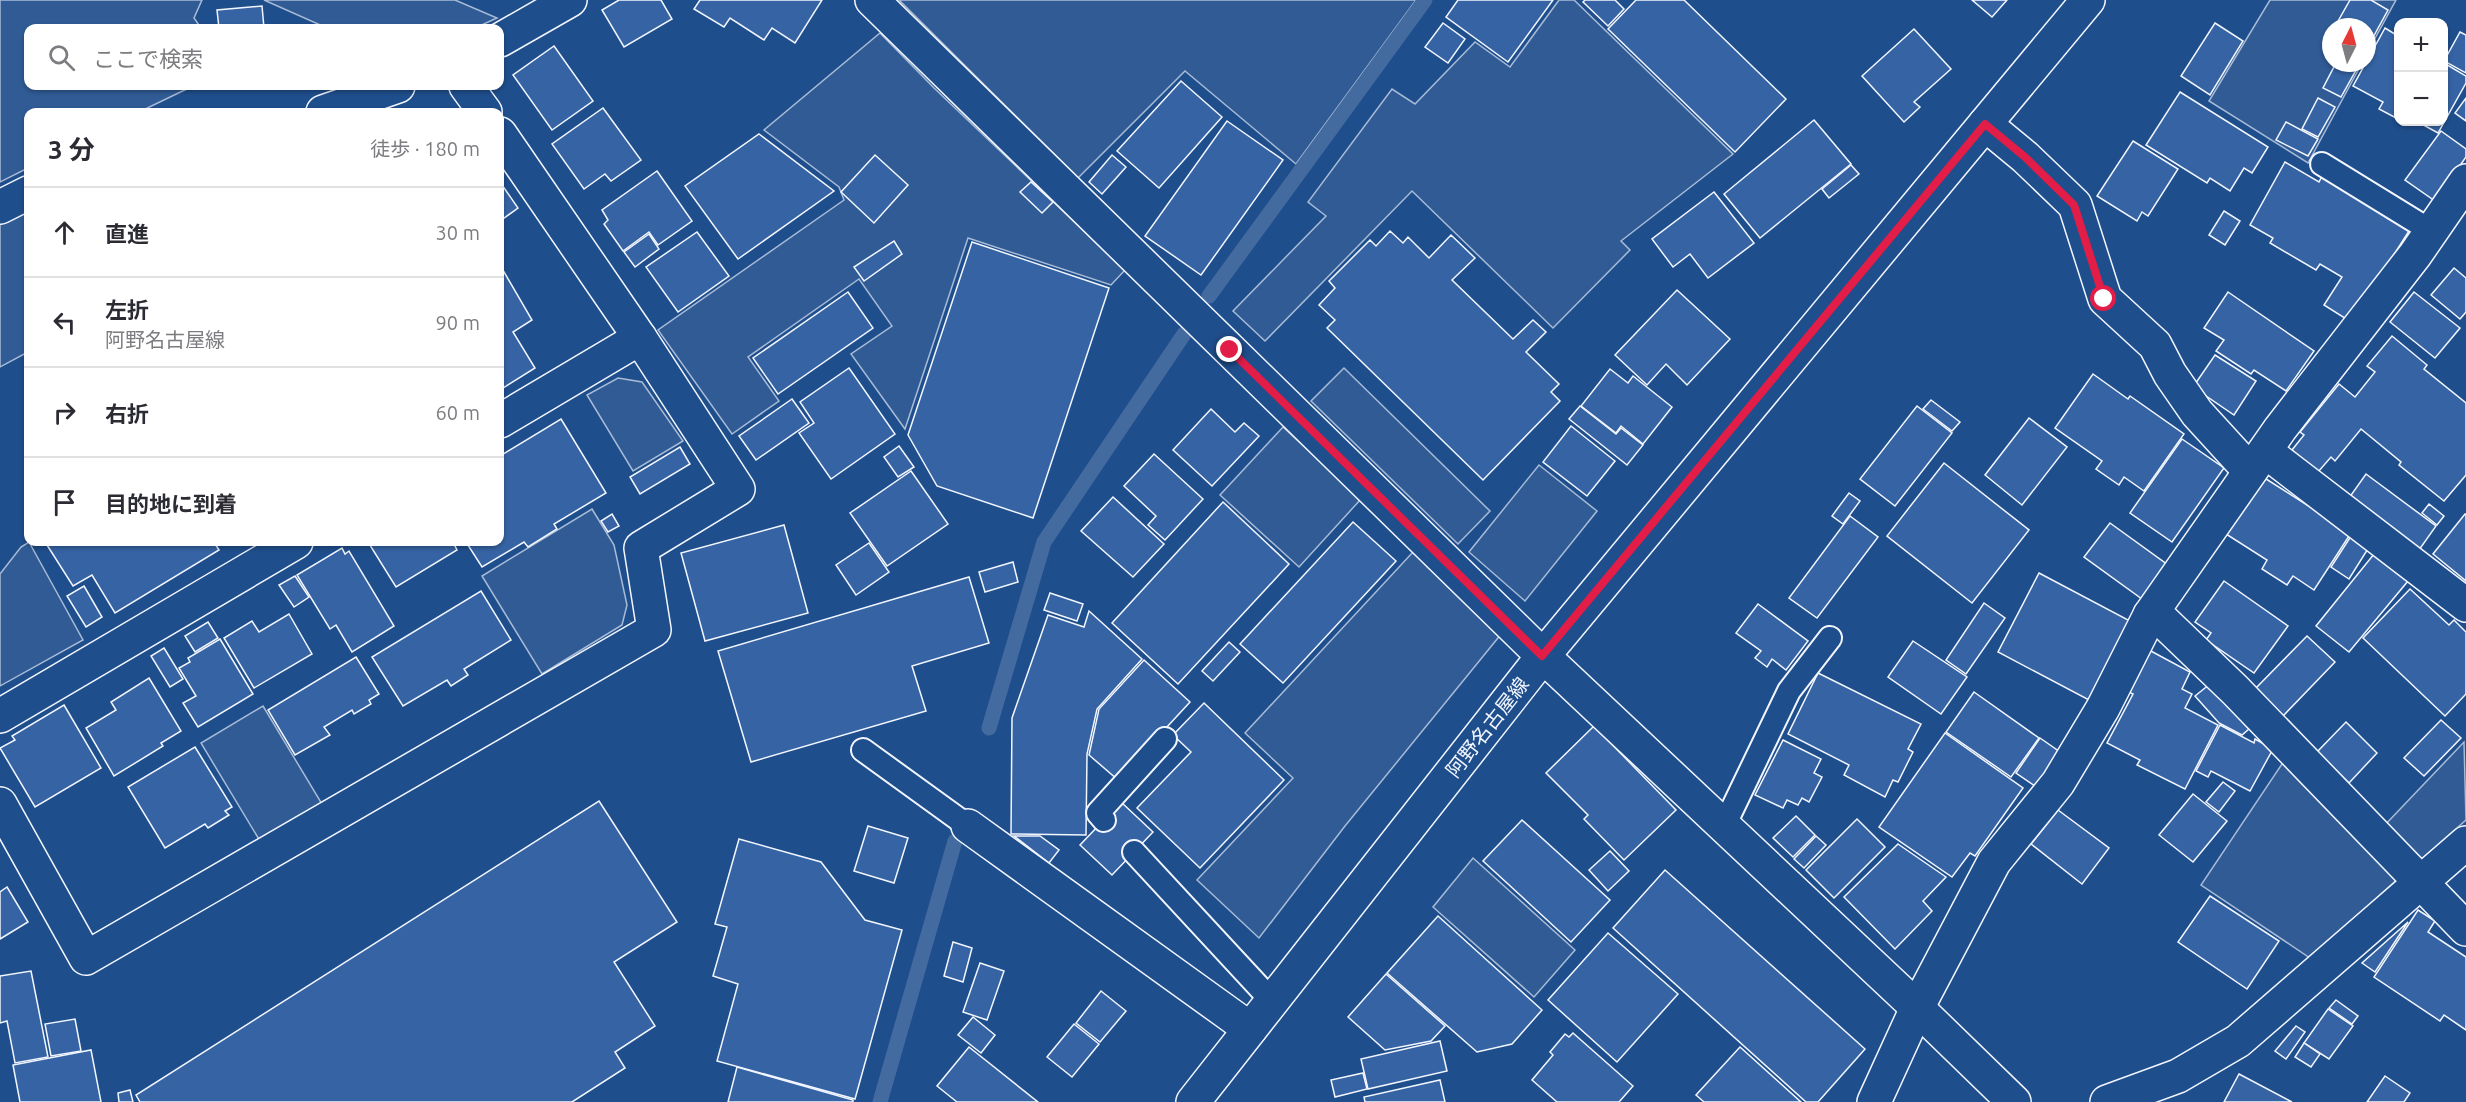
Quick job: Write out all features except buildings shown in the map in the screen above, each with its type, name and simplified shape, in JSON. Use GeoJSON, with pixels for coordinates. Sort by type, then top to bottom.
{"type":"FeatureCollection","features":[{"type":"Feature","properties":{"kind":"street"},"geometry":{"type":"LineString","coordinates":[[504,38],[570,0]]}},
{"type":"Feature","properties":{"kind":"street"},"geometry":{"type":"LineString","coordinates":[[872,0],[1542,656],[2014,1102]]}},
{"type":"Feature","properties":{"kind":"street","name":"阿野名古屋線"},"geometry":{"type":"LineString","coordinates":[[1193,1102],[1542,656],[2088,0]]}},
{"type":"Feature","properties":{"kind":"street"},"geometry":{"type":"LineString","coordinates":[[335,108],[386,90]]}},
{"type":"Feature","properties":{"kind":"street"},"geometry":{"type":"LineString","coordinates":[[469,90],[482,108]]}},
{"type":"Feature","properties":{"kind":"street"},"geometry":{"type":"LineString","coordinates":[[1985,124],[2025,157],[2074,205],[2104,299],[2155,345],[2170,374],[2197,413],[2258,461],[2466,605]]}},
{"type":"Feature","properties":{"kind":"street"},"geometry":{"type":"LineString","coordinates":[[0,804],[86,958],[654,630],[641,548],[738,489],[640,338],[504,140]]}},
{"type":"Feature","properties":{"kind":"street"},"geometry":{"type":"LineString","coordinates":[[1874,1102],[1917,1008],[1995,862],[2058,783],[2103,708],[2150,615],[2258,461],[2432,231],[2466,181]]}},
{"type":"Feature","properties":{"kind":"street"},"geometry":{"type":"LineString","coordinates":[[0,207],[24,195]]}},
{"type":"Feature","properties":{"kind":"street"},"geometry":{"type":"LineString","coordinates":[[504,419],[640,338]]}},
{"type":"Feature","properties":{"kind":"street"},"geometry":{"type":"LineString","coordinates":[[0,716],[289,546]]}},
{"type":"Feature","properties":{"kind":"street"},"geometry":{"type":"LineString","coordinates":[[2150,615],[2162,619],[2235,690],[2466,929]]}},
{"type":"Feature","properties":{"kind":"street"},"geometry":{"type":"LineString","coordinates":[[968,826],[1250,1029]]}},
{"type":"Feature","properties":{"kind":"street"},"geometry":{"type":"LineString","coordinates":[[2107,1102],[2178,1076],[2238,1041],[2466,843]]}},
{"type":"Feature","properties":{"kind":"lane"},"geometry":{"type":"LineString","coordinates":[[2322,164],[2432,231]]}},
{"type":"Feature","properties":{"kind":"lane"},"geometry":{"type":"LineString","coordinates":[[1724,826],[1789,691],[1830,638]]}},
{"type":"Feature","properties":{"kind":"lane"},"geometry":{"type":"LineString","coordinates":[[1104,820],[1098,813],[1165,739]]}},
{"type":"Feature","properties":{"kind":"lane"},"geometry":{"type":"LineString","coordinates":[[863,750],[968,826]]}},
{"type":"Feature","properties":{"kind":"lane"},"geometry":{"type":"LineString","coordinates":[[1134,852],[1272,1001]]}},
{"type":"Feature","properties":{"kind":"shaded area"},"geometry":{"type":"Polygon","coordinates":[[[0,0],[202,0],[194,18],[198,24],[24,24],[24,90],[185,90],[147,108],[24,108],[24,170],[0,182],[0,0]]]}},
{"type":"Feature","properties":{"kind":"shaded area"},"geometry":{"type":"Polygon","coordinates":[[[264,0],[455,0],[497,18],[484,24],[318,24],[264,0]]]}},
{"type":"Feature","properties":{"kind":"shaded area"},"geometry":{"type":"Polygon","coordinates":[[[899,0],[1416,0],[1296,164],[1185,71],[1078,178],[899,0]]]}},
{"type":"Feature","properties":{"kind":"shaded area"},"geometry":{"type":"Polygon","coordinates":[[[1559,0],[1574,0],[1733,154],[1621,241],[1630,250],[1553,328],[1412,191],[1265,341],[1233,311],[1326,216],[1308,202],[1392,89],[1415,104],[1475,42],[1510,67],[1559,0]]]}},
{"type":"Feature","properties":{"kind":"shaded area"},"geometry":{"type":"Polygon","coordinates":[[[2270,0],[2396,0],[2376,37],[2376,18],[2322,18],[2322,72],[2357,72],[2308,163],[2209,101],[2270,0]]]}},
{"type":"Feature","properties":{"kind":"shaded area"},"geometry":{"type":"Polygon","coordinates":[[[880,33],[934,88],[1125,270],[1111,285],[968,238],[905,429],[851,354],[892,326],[859,279],[748,357],[779,401],[732,434],[658,330],[844,200],[839,187],[764,130],[880,33]]]}},
{"type":"Feature","properties":{"kind":"shaded area"},"geometry":{"type":"Polygon","coordinates":[[[24,211],[24,354],[0,367],[0,224],[24,211]]]}},
{"type":"Feature","properties":{"kind":"shaded area"},"geometry":{"type":"Polygon","coordinates":[[[1344,368],[1490,511],[1458,544],[1311,401],[1344,368]]]}},
{"type":"Feature","properties":{"kind":"shaded area"},"geometry":{"type":"Polygon","coordinates":[[[618,378],[642,382],[683,441],[633,471],[587,395],[618,378]]]}},
{"type":"Feature","properties":{"kind":"shaded area"},"geometry":{"type":"Polygon","coordinates":[[[1283,427],[1361,499],[1299,567],[1220,495],[1283,427]]]}},
{"type":"Feature","properties":{"kind":"shaded area"},"geometry":{"type":"Polygon","coordinates":[[[1539,465],[1597,511],[1525,601],[1469,552],[1539,465]]]}},
{"type":"Feature","properties":{"kind":"shaded area"},"geometry":{"type":"Polygon","coordinates":[[[592,509],[614,545],[627,605],[622,625],[542,674],[482,576],[592,509]]]}},
{"type":"Feature","properties":{"kind":"shaded area"},"geometry":{"type":"Polygon","coordinates":[[[31,546],[83,640],[0,686],[0,574],[21,547],[31,546]]]}},
{"type":"Feature","properties":{"kind":"shaded area"},"geometry":{"type":"Polygon","coordinates":[[[1413,552],[1502,633],[1345,826],[1259,938],[1197,880],[1293,778],[1245,733],[1413,552]]]}},
{"type":"Feature","properties":{"kind":"shaded area"},"geometry":{"type":"Polygon","coordinates":[[[263,706],[322,804],[260,841],[201,743],[263,706]]]}},
{"type":"Feature","properties":{"kind":"shaded area"},"geometry":{"type":"Polygon","coordinates":[[[2464,742],[2466,820],[2418,862],[2383,827],[2464,742]]]}},
{"type":"Feature","properties":{"kind":"shaded area"},"geometry":{"type":"Polygon","coordinates":[[[2286,758],[2401,876],[2310,958],[2201,885],[2286,758]]]}},
{"type":"Feature","properties":{"kind":"shaded area"},"geometry":{"type":"Polygon","coordinates":[[[1473,858],[1575,950],[1534,997],[1433,907],[1473,858]]]}},
{"type":"Feature","properties":{"kind":"waterway"},"geometry":{"type":"LineString","coordinates":[[1209,296],[1425,0]]}},
{"type":"Feature","properties":{"kind":"waterway"},"geometry":{"type":"LineString","coordinates":[[989,728],[1044,542],[1184,334]]}},
{"type":"Feature","properties":{"kind":"waterway"},"geometry":{"type":"LineString","coordinates":[[880,1102],[955,841]]}},
{"type":"Feature","properties":{"kind":"route"},"geometry":{"type":"LineString","coordinates":[[1230,350],[1542,656],[1985,124],[2025,157],[2074,205],[2104,299]]}}]}
